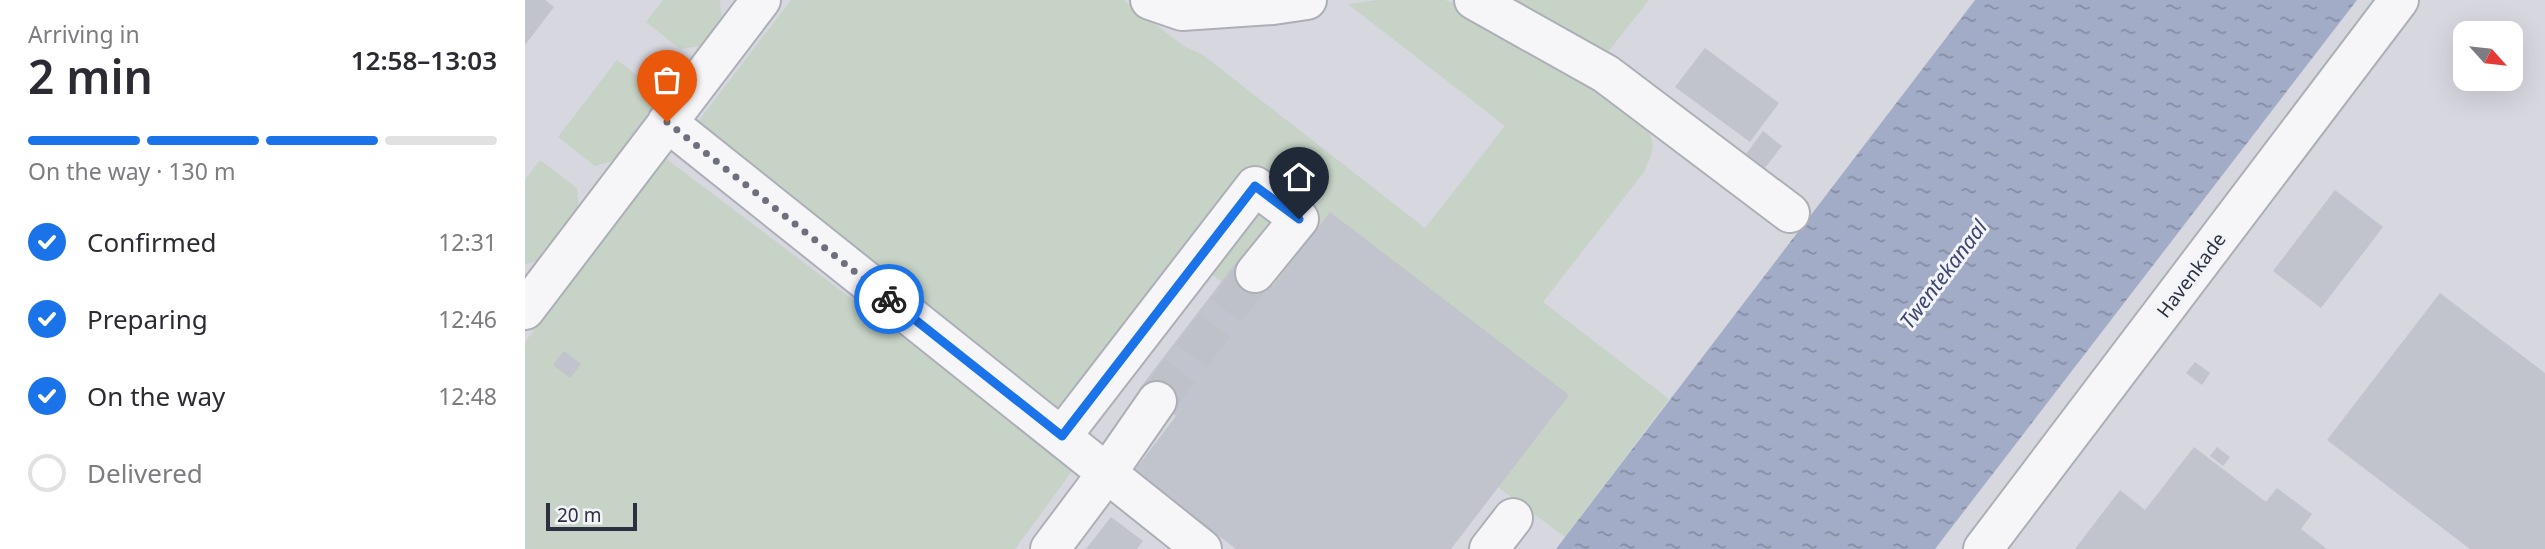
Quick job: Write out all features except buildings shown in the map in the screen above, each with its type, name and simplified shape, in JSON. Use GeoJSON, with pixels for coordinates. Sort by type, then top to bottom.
{"type":"FeatureCollection","features":[{"type":"Feature","properties":{"kind":"street"},"geometry":{"type":"LineString","coordinates":[[525,310],[761,0]]}},
{"type":"Feature","properties":{"kind":"street"},"geometry":{"type":"LineString","coordinates":[[1150,0],[1182,11],[1307,0]]}},
{"type":"Feature","properties":{"kind":"street"},"geometry":{"type":"LineString","coordinates":[[1474,0],[1606,74],[1790,213]]}},
{"type":"Feature","properties":{"kind":"street","name":"Havenkade"},"geometry":{"type":"LineString","coordinates":[[1983,549],[2399,0]]}},
{"type":"Feature","properties":{"kind":"street"},"geometry":{"type":"LineString","coordinates":[[667,122],[1202,549]]}},
{"type":"Feature","properties":{"kind":"street"},"geometry":{"type":"LineString","coordinates":[[1062,436],[1255,186],[1299,219],[1255,273]]}},
{"type":"Feature","properties":{"kind":"street"},"geometry":{"type":"LineString","coordinates":[[1050,549],[1157,401]]}},
{"type":"Feature","properties":{"kind":"street"},"geometry":{"type":"LineString","coordinates":[[1489,549],[1513,518]]}},
{"type":"Feature","properties":{"kind":"shaded area","name":"Twentekanaal"},"geometry":{"type":"Polygon","coordinates":[[[525,0],[2545,0],[2545,549],[525,549],[525,0]]]}},
{"type":"Feature","properties":{"kind":"green space"},"geometry":{"type":"Polygon","coordinates":[[[663,0],[720,0],[722,24],[706,45],[680,49],[646,22],[663,0]]]}},
{"type":"Feature","properties":{"kind":"green space"},"geometry":{"type":"Polygon","coordinates":[[[791,0],[1123,0],[1184,46],[1203,55],[1425,228],[1505,126],[1348,4],[1377,0],[1445,0],[1480,12],[1636,116],[1651,137],[1651,154],[1644,172],[1543,302],[1669,399],[1565,537],[1187,256],[1067,416],[694,127],[791,0]]]}},
{"type":"Feature","properties":{"kind":"green space"},"geometry":{"type":"Polygon","coordinates":[[[1511,0],[1649,0],[1607,53],[1511,0]]]}},
{"type":"Feature","properties":{"kind":"green space"},"geometry":{"type":"Polygon","coordinates":[[[617,60],[652,87],[655,113],[619,159],[595,166],[558,137],[617,60]]]}},
{"type":"Feature","properties":{"kind":"green space"},"geometry":{"type":"Polygon","coordinates":[[[665,158],[1075,467],[1015,549],[525,549],[525,342],[665,158]]]}},
{"type":"Feature","properties":{"kind":"green space"},"geometry":{"type":"Polygon","coordinates":[[[540,160],[577,188],[579,213],[542,260],[525,264],[525,180],[540,160]]]}},
{"type":"Feature","properties":{"kind":"water"},"geometry":{"type":"Polygon","coordinates":[[[1975,0],[2357,0],[1935,549],[1556,549],[1975,0]]]}},
{"type":"Feature","properties":{"kind":"tunnel"},"geometry":{"type":"LineString","coordinates":[[1157,401],[1255,273]]}},
{"type":"Feature","properties":{"kind":"way so far"},"geometry":{"type":"LineString","coordinates":[[667,122],[889,299]]}},
{"type":"Feature","properties":{"kind":"route"},"geometry":{"type":"LineString","coordinates":[[889,299],[1062,436],[1255,186],[1299,219]]}}]}
